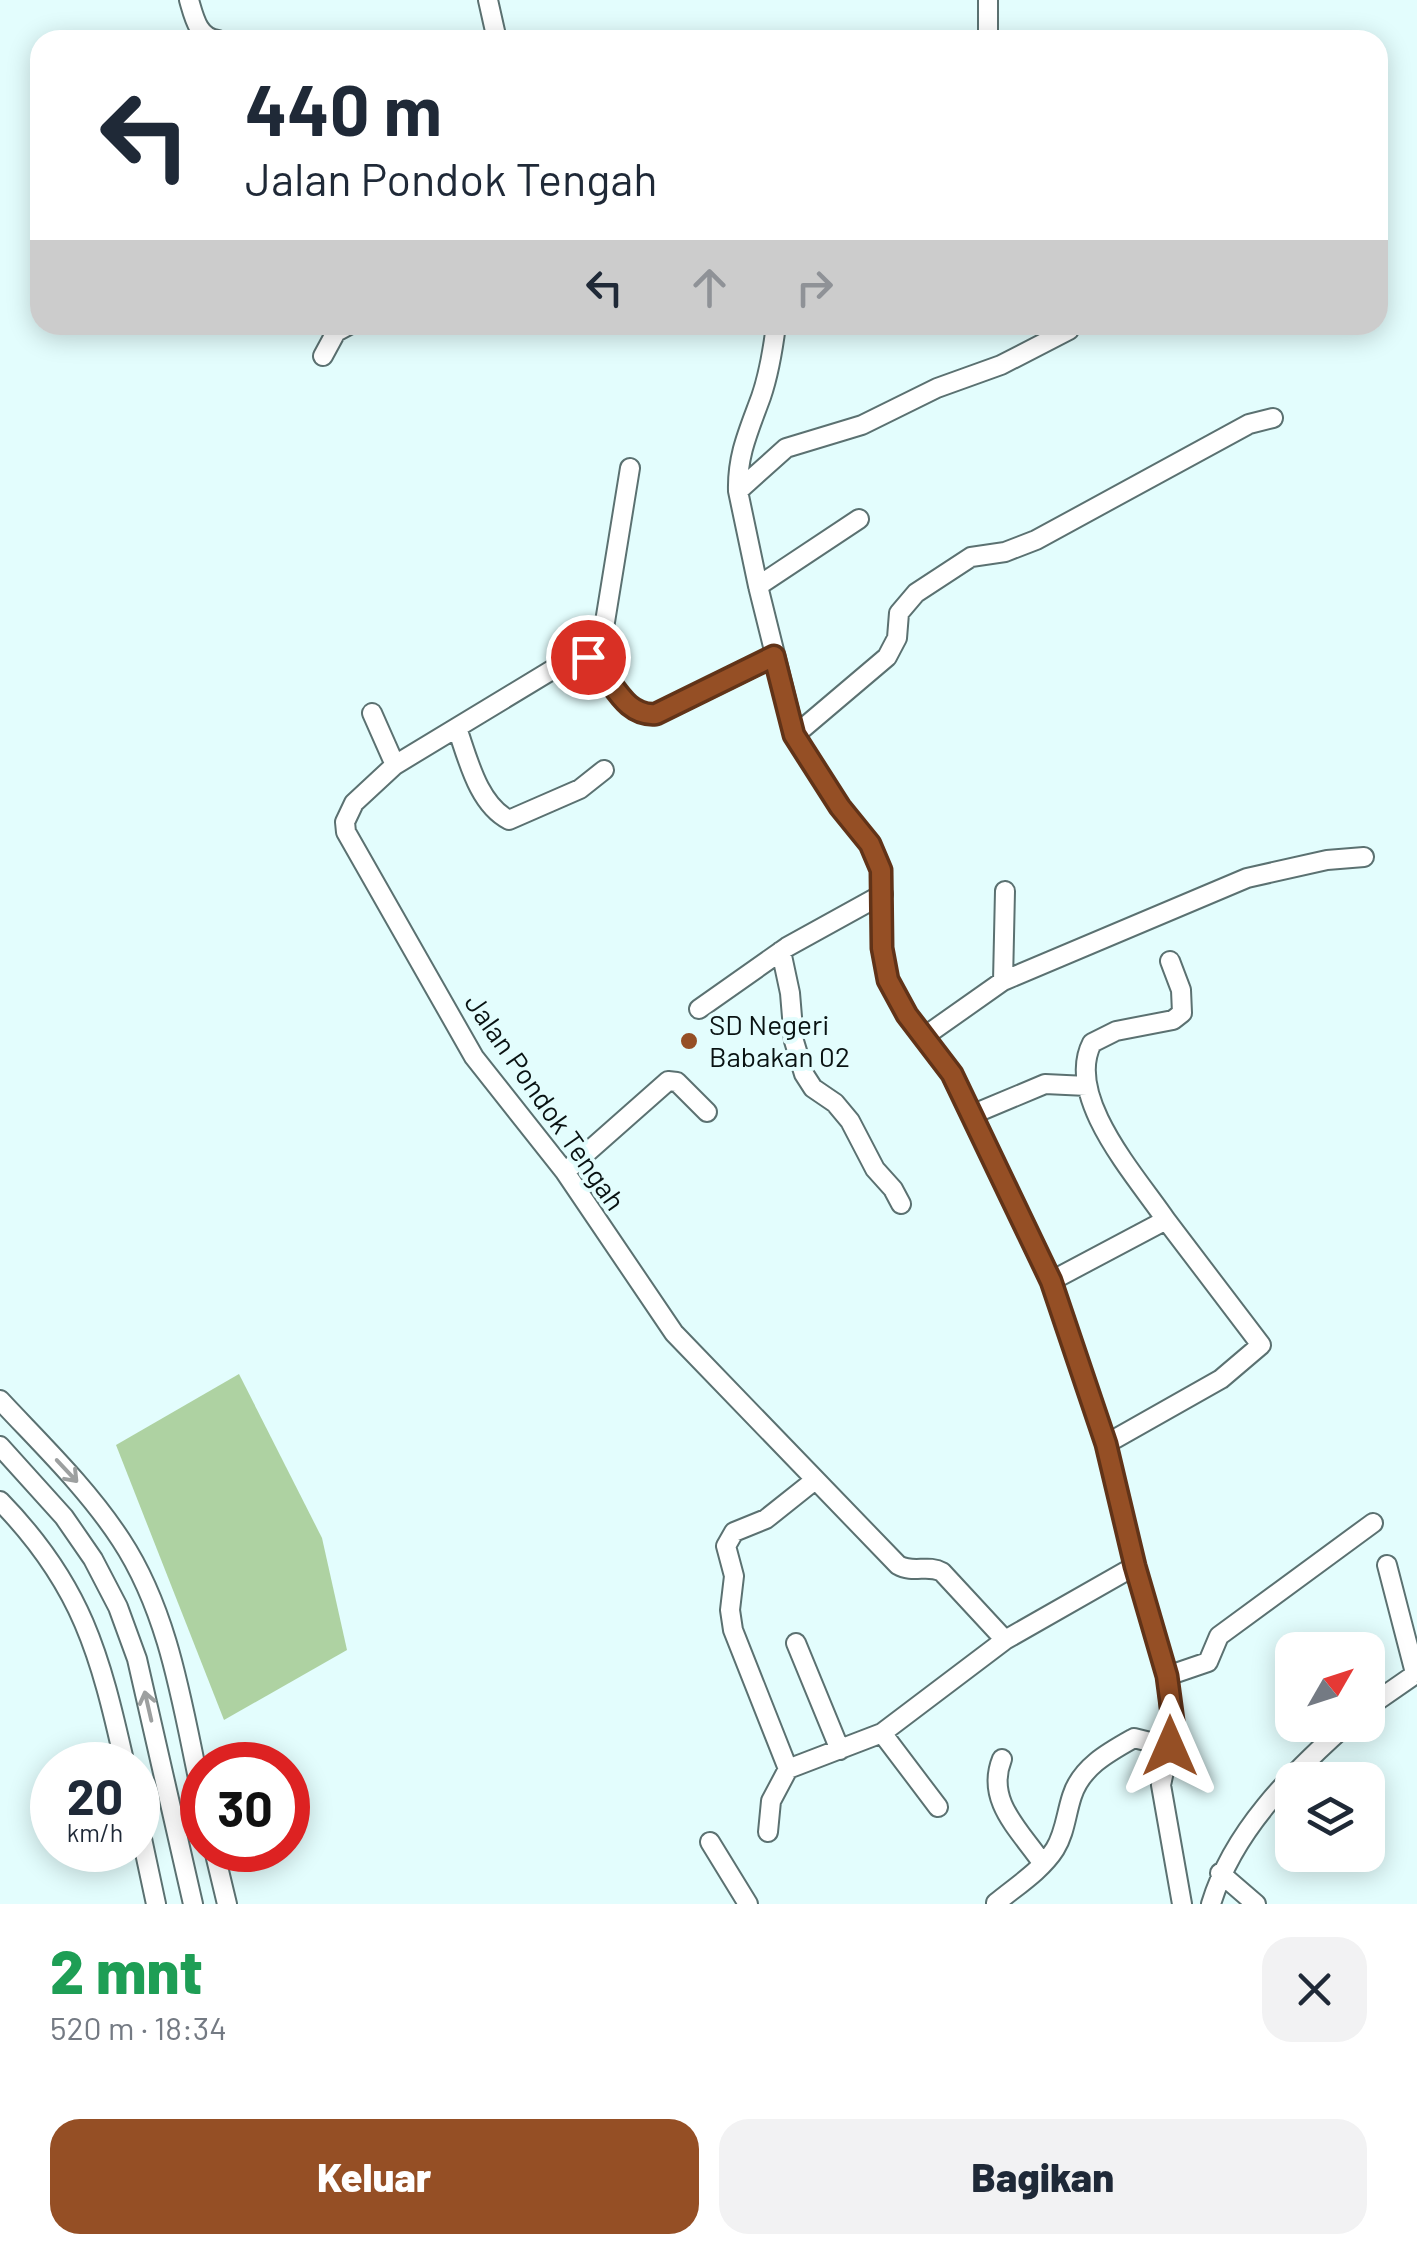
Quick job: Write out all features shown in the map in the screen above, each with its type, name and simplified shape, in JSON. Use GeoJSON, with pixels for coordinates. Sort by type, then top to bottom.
{"type":"FeatureCollection","features":[{"type":"Feature","properties":{"kind":"street"},"geometry":{"type":"LineString","coordinates":[[190,0],[200,30]]}},
{"type":"Feature","properties":{"kind":"street"},"geometry":{"type":"LineString","coordinates":[[488,0],[495,30]]}},
{"type":"Feature","properties":{"kind":"street"},"geometry":{"type":"LineString","coordinates":[[988,0],[988,30]]}},
{"type":"Feature","properties":{"kind":"street"},"geometry":{"type":"LineString","coordinates":[[323,356],[334,335]]}},
{"type":"Feature","properties":{"kind":"street"},"geometry":{"type":"LineString","coordinates":[[774,335],[766,378],[739,458],[738,491],[794,735],[840,807],[870,844],[881,870],[882,948],[888,980],[907,1015],[952,1074],[1051,1281],[1106,1444],[1167,1676],[1173,1721],[1161,1785],[1182,1904]]}},
{"type":"Feature","properties":{"kind":"street"},"geometry":{"type":"LineString","coordinates":[[738,491],[786,448],[862,425],[937,388],[1000,366],[1059,335]]}},
{"type":"Feature","properties":{"kind":"street"},"geometry":{"type":"LineString","coordinates":[[794,735],[887,656],[896,638],[899,613],[916,592],[971,557],[1005,552],[1036,540],[1249,424],[1273,418]]}},
{"type":"Feature","properties":{"kind":"street"},"geometry":{"type":"LineString","coordinates":[[630,468],[598,664],[631,708],[644,716],[656,714],[774,656]]}},
{"type":"Feature","properties":{"kind":"street"},"geometry":{"type":"LineString","coordinates":[[758,586],[859,519]]}},
{"type":"Feature","properties":{"kind":"street","name":"Jalan Pondok Tengah"},"geometry":{"type":"LineString","coordinates":[[598,664],[588,657],[575,656],[395,765],[354,803],[345,822],[346,832],[474,1058],[565,1172],[674,1333],[898,1565],[914,1571],[930,1568],[942,1572],[1005,1640]]}},
{"type":"Feature","properties":{"kind":"street"},"geometry":{"type":"LineString","coordinates":[[372,713],[395,765]]}},
{"type":"Feature","properties":{"kind":"street"},"geometry":{"type":"LineString","coordinates":[[456,728],[481,791],[500,816],[509,820],[580,789],[604,770]]}},
{"type":"Feature","properties":{"kind":"street"},"geometry":{"type":"LineString","coordinates":[[924,1036],[1003,981],[1247,878],[1327,860],[1364,858]]}},
{"type":"Feature","properties":{"kind":"street"},"geometry":{"type":"LineString","coordinates":[[1003,981],[1005,891]]}},
{"type":"Feature","properties":{"kind":"street"},"geometry":{"type":"LineString","coordinates":[[699,1009],[781,950],[883,894]]}},
{"type":"Feature","properties":{"kind":"street"},"geometry":{"type":"LineString","coordinates":[[781,950],[794,1042],[804,1074],[813,1088],[850,1121],[874,1169],[901,1204]]}},
{"type":"Feature","properties":{"kind":"street"},"geometry":{"type":"LineString","coordinates":[[1106,1444],[1221,1380],[1261,1345],[1166,1220],[1098,1120],[1087,1086],[1088,1048],[1092,1042],[1116,1032],[1173,1020],[1182,1013],[1181,990],[1170,961]]}},
{"type":"Feature","properties":{"kind":"street"},"geometry":{"type":"LineString","coordinates":[[565,1172],[668,1081],[676,1082],[707,1112]]}},
{"type":"Feature","properties":{"kind":"street"},"geometry":{"type":"LineString","coordinates":[[971,1115],[1045,1084],[1087,1086]]}},
{"type":"Feature","properties":{"kind":"street"},"geometry":{"type":"LineString","coordinates":[[1051,1281],[1166,1220]]}},
{"type":"Feature","properties":{"kind":"street"},"geometry":{"type":"LineString","coordinates":[[0,1400],[93,1499],[124,1544],[150,1594],[169,1648],[190,1742]]}},
{"type":"Feature","properties":{"kind":"street"},"geometry":{"type":"LineString","coordinates":[[0,1446],[64,1517],[93,1559],[118,1607],[137,1659],[193,1904]]}},
{"type":"Feature","properties":{"kind":"street"},"geometry":{"type":"LineString","coordinates":[[788,1769],[733,1630],[730,1610],[734,1576],[726,1546],[734,1532],[766,1519],[815,1480]]}},
{"type":"Feature","properties":{"kind":"street"},"geometry":{"type":"LineString","coordinates":[[0,1501],[46,1552],[80,1609],[106,1683],[120,1742]]}},
{"type":"Feature","properties":{"kind":"street"},"geometry":{"type":"LineString","coordinates":[[1167,1676],[1208,1662],[1219,1636],[1373,1522]]}},
{"type":"Feature","properties":{"kind":"street"},"geometry":{"type":"LineString","coordinates":[[1385,1695],[1416,1673],[1387,1565]]}},
{"type":"Feature","properties":{"kind":"street"},"geometry":{"type":"LineString","coordinates":[[768,1832],[771,1801],[788,1769],[882,1733],[1005,1640],[1135,1566]]}},
{"type":"Feature","properties":{"kind":"street"},"geometry":{"type":"LineString","coordinates":[[796,1643],[840,1750]]}},
{"type":"Feature","properties":{"kind":"street"},"geometry":{"type":"LineString","coordinates":[[882,1733],[938,1806]]}},
{"type":"Feature","properties":{"kind":"street"},"geometry":{"type":"LineString","coordinates":[[996,1903],[1043,1864],[1060,1839],[1072,1796],[1086,1771],[1134,1738],[1170,1746]]}},
{"type":"Feature","properties":{"kind":"street"},"geometry":{"type":"LineString","coordinates":[[1211,1904],[1220,1874],[1272,1798],[1329,1742]]}},
{"type":"Feature","properties":{"kind":"street"},"geometry":{"type":"LineString","coordinates":[[1002,1759],[996,1773],[997,1794],[1043,1864]]}},
{"type":"Feature","properties":{"kind":"street"},"geometry":{"type":"LineString","coordinates":[[710,1842],[748,1904]]}},
{"type":"Feature","properties":{"kind":"street"},"geometry":{"type":"LineString","coordinates":[[149,1872],[156,1904]]}},
{"type":"Feature","properties":{"kind":"street"},"geometry":{"type":"LineString","coordinates":[[219,1872],[226,1904]]}},
{"type":"Feature","properties":{"kind":"street"},"geometry":{"type":"LineString","coordinates":[[1220,1874],[1256,1904]]}},
{"type":"Feature","properties":{"kind":"green space"},"geometry":{"type":"Polygon","coordinates":[[[239,1374],[322,1538],[347,1650],[224,1720],[116,1445],[239,1374]]]}},
{"type":"Feature","properties":{"kind":"place","name":"SD Negeri Babakan 02"},"geometry":{"type":"Point","coordinates":[689,1041]}},
{"type":"Feature","properties":{"kind":"route"},"geometry":{"type":"LineString","coordinates":[[588,657],[598,664],[631,708],[644,716],[656,714],[774,656],[794,735],[877,858],[883,882],[882,948],[888,980],[907,1015],[952,1074],[1051,1281],[1106,1444],[1167,1676],[1173,1721],[1170,1746]]}}]}
